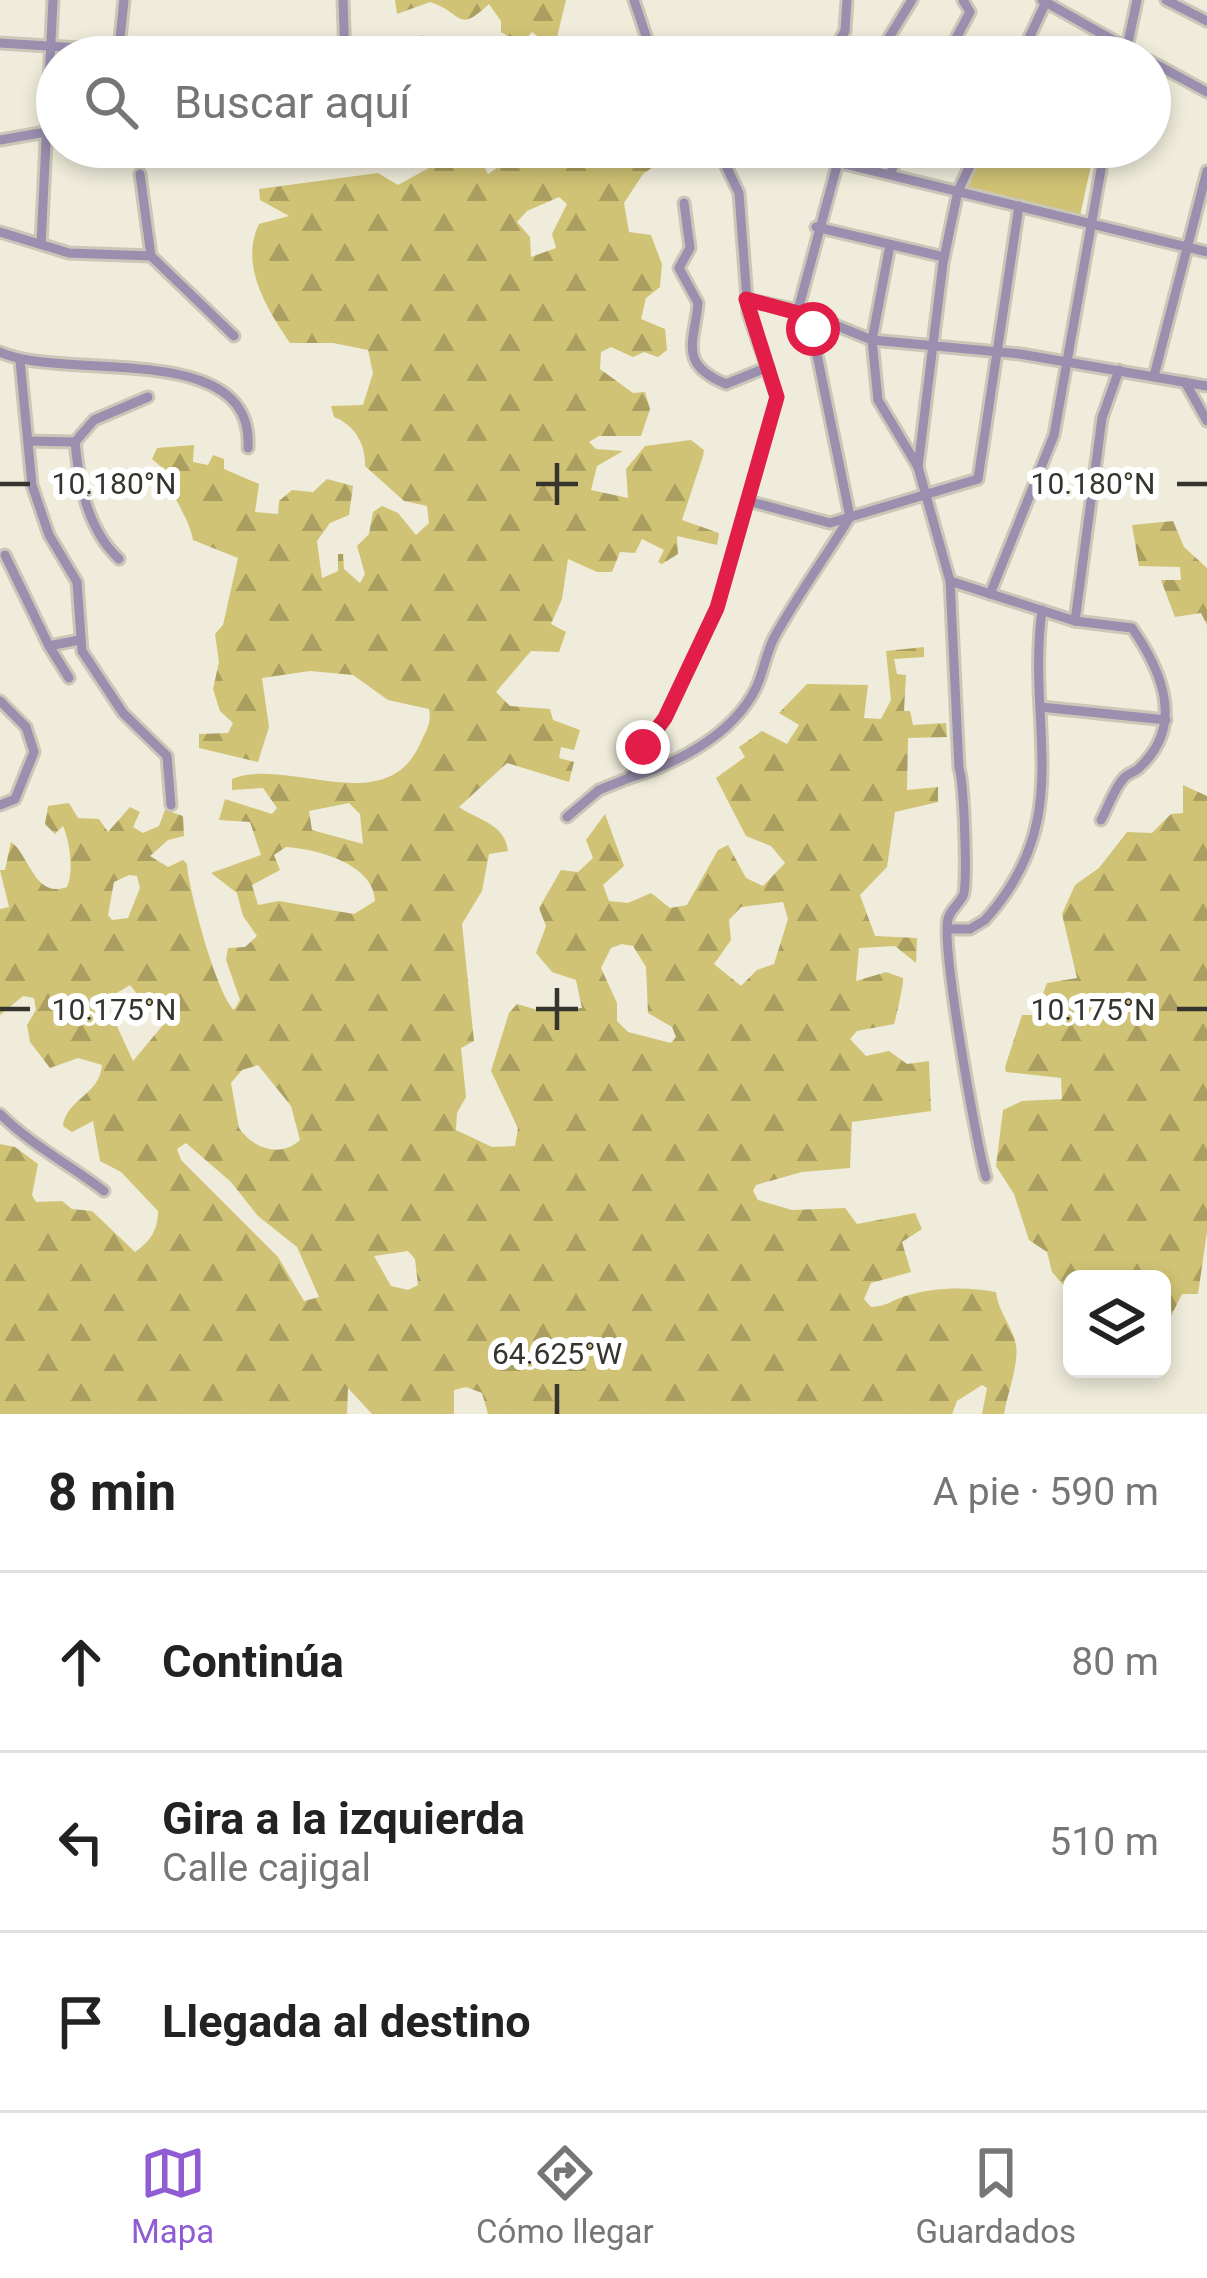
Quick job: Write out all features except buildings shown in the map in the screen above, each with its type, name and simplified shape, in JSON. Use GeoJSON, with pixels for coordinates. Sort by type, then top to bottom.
{"type":"FeatureCollection","features":[{"type":"Feature","properties":{"kind":"street"},"geometry":{"type":"LineString","coordinates":[[52,36],[53,0]]}},
{"type":"Feature","properties":{"kind":"street"},"geometry":{"type":"LineString","coordinates":[[120,36],[124,0]]}},
{"type":"Feature","properties":{"kind":"street"},"geometry":{"type":"LineString","coordinates":[[343,0],[344,36]]}},
{"type":"Feature","properties":{"kind":"street"},"geometry":{"type":"LineString","coordinates":[[634,0],[645,36]]}},
{"type":"Feature","properties":{"kind":"street"},"geometry":{"type":"LineString","coordinates":[[842,36],[847,0]]}},
{"type":"Feature","properties":{"kind":"street"},"geometry":{"type":"LineString","coordinates":[[890,36],[911,0]]}},
{"type":"Feature","properties":{"kind":"street"},"geometry":{"type":"LineString","coordinates":[[957,36],[970,12],[963,0]]}},
{"type":"Feature","properties":{"kind":"street"},"geometry":{"type":"LineString","coordinates":[[1129,36],[1137,0]]}},
{"type":"Feature","properties":{"kind":"street"},"geometry":{"type":"LineString","coordinates":[[1166,0],[1207,21]]}},
{"type":"Feature","properties":{"kind":"street"},"geometry":{"type":"LineString","coordinates":[[1029,36],[1044,1],[1100,36]]}},
{"type":"Feature","properties":{"kind":"street"},"geometry":{"type":"LineString","coordinates":[[0,43],[36,44]]}},
{"type":"Feature","properties":{"kind":"street"},"geometry":{"type":"LineString","coordinates":[[1171,72],[1207,92]]}},
{"type":"Feature","properties":{"kind":"street"},"geometry":{"type":"LineString","coordinates":[[0,140],[36,134]]}},
{"type":"Feature","properties":{"kind":"street"},"geometry":{"type":"LineString","coordinates":[[41,244],[48,168]]}},
{"type":"Feature","properties":{"kind":"street"},"geometry":{"type":"LineString","coordinates":[[629,778],[665,718],[717,608],[777,397],[753,335],[739,193],[727,168]]}},
{"type":"Feature","properties":{"kind":"street"},"geometry":{"type":"LineString","coordinates":[[798,310],[816,226],[835,168]]}},
{"type":"Feature","properties":{"kind":"street"},"geometry":{"type":"LineString","coordinates":[[866,168],[1207,252]]}},
{"type":"Feature","properties":{"kind":"street"},"geometry":{"type":"LineString","coordinates":[[890,174],[893,168]]}},
{"type":"Feature","properties":{"kind":"street"},"geometry":{"type":"LineString","coordinates":[[918,466],[944,257],[958,191],[969,168]]}},
{"type":"Feature","properties":{"kind":"street"},"geometry":{"type":"LineString","coordinates":[[990,594],[1054,435],[1100,168]]}},
{"type":"Feature","properties":{"kind":"street"},"geometry":{"type":"LineString","coordinates":[[1154,376],[1207,171]]}},
{"type":"Feature","properties":{"kind":"street"},"geometry":{"type":"LineString","coordinates":[[140,174],[151,256],[234,336]]}},
{"type":"Feature","properties":{"kind":"street"},"geometry":{"type":"LineString","coordinates":[[684,203],[690,248],[679,268],[698,303],[688,338],[691,354],[726,384],[768,367]]}},
{"type":"Feature","properties":{"kind":"street"},"geometry":{"type":"LineString","coordinates":[[748,501],[830,524],[979,478],[1018,206]]}},
{"type":"Feature","properties":{"kind":"street"},"geometry":{"type":"LineString","coordinates":[[816,226],[944,257]]}},
{"type":"Feature","properties":{"kind":"street"},"geometry":{"type":"LineString","coordinates":[[0,232],[69,253],[151,256]]}},
{"type":"Feature","properties":{"kind":"street"},"geometry":{"type":"LineString","coordinates":[[890,245],[872,340],[878,400],[918,466],[950,581],[959,767],[967,789],[962,840],[966,892],[948,917],[948,929],[977,1146],[986,1177]]}},
{"type":"Feature","properties":{"kind":"street"},"geometry":{"type":"LineString","coordinates":[[746,299],[798,310],[872,340],[1066,360],[1207,386]]}},
{"type":"Feature","properties":{"kind":"street"},"geometry":{"type":"LineString","coordinates":[[567,818],[599,790],[660,769],[733,719],[755,691],[773,639],[850,517],[809,316]]}},
{"type":"Feature","properties":{"kind":"street"},"geometry":{"type":"LineString","coordinates":[[0,352],[20,361],[173,371],[239,403],[246,415],[248,448]]}},
{"type":"Feature","properties":{"kind":"street"},"geometry":{"type":"LineString","coordinates":[[20,361],[40,516],[77,582],[79,640],[123,713],[167,756],[171,805]]}},
{"type":"Feature","properties":{"kind":"street"},"geometry":{"type":"LineString","coordinates":[[1075,622],[1102,418],[1119,370]]}},
{"type":"Feature","properties":{"kind":"street"},"geometry":{"type":"LineString","coordinates":[[1185,382],[1207,421]]}},
{"type":"Feature","properties":{"kind":"street"},"geometry":{"type":"LineString","coordinates":[[119,559],[102,540],[84,501],[75,442],[94,420],[148,397]]}},
{"type":"Feature","properties":{"kind":"street"},"geometry":{"type":"LineString","coordinates":[[28,441],[75,442]]}},
{"type":"Feature","properties":{"kind":"street"},"geometry":{"type":"LineString","coordinates":[[5,555],[69,678]]}},
{"type":"Feature","properties":{"kind":"street"},"geometry":{"type":"LineString","coordinates":[[950,581],[1075,622],[1132,628],[1164,687],[1166,719],[1154,749],[1139,768],[1124,777],[1101,820]]}},
{"type":"Feature","properties":{"kind":"street"},"geometry":{"type":"LineString","coordinates":[[948,929],[970,929],[999,904],[1040,829],[1042,610]]}},
{"type":"Feature","properties":{"kind":"street"},"geometry":{"type":"LineString","coordinates":[[49,646],[79,640]]}},
{"type":"Feature","properties":{"kind":"street"},"geometry":{"type":"LineString","coordinates":[[0,700],[26,727],[34,752],[15,799],[0,805]]}},
{"type":"Feature","properties":{"kind":"street"},"geometry":{"type":"LineString","coordinates":[[1040,707],[1166,719]]}},
{"type":"Feature","properties":{"kind":"street"},"geometry":{"type":"LineString","coordinates":[[0,1114],[30,1143],[59,1155],[104,1191]]}},
{"type":"Feature","properties":{"kind":"green space"},"geometry":{"type":"Polygon","coordinates":[[[395,0],[566,0],[557,36],[532,32],[508,36],[501,32],[501,21],[489,4],[465,20],[430,2],[397,14],[395,0]]]}},
{"type":"Feature","properties":{"kind":"green space"},"geometry":{"type":"Polygon","coordinates":[[[429,168],[485,168],[488,174],[497,168],[652,168],[624,203],[629,232],[651,235],[662,264],[660,287],[646,298],[641,319],[665,329],[667,350],[658,357],[644,352],[633,357],[611,347],[601,352],[600,369],[633,393],[645,392],[650,409],[641,436],[599,436],[589,442],[596,449],[623,451],[597,466],[591,490],[628,498],[626,469],[645,446],[691,440],[704,450],[682,520],[719,533],[717,545],[677,536],[678,554],[662,564],[658,562],[664,550],[642,539],[635,553],[620,552],[612,572],[597,572],[568,559],[562,599],[551,624],[566,632],[559,652],[531,651],[496,692],[510,706],[550,709],[553,720],[580,730],[574,750],[561,747],[559,758],[574,762],[569,782],[507,763],[459,807],[496,828],[508,851],[489,854],[482,891],[462,924],[474,1041],[461,1048],[466,1097],[457,1113],[456,1130],[492,1147],[515,1146],[518,1128],[491,1071],[509,1013],[517,1004],[541,1011],[582,1008],[576,980],[552,972],[536,953],[546,926],[539,908],[561,870],[578,872],[593,858],[586,840],[605,814],[624,866],[603,885],[609,901],[628,903],[651,893],[670,908],[687,905],[718,850],[728,845],[746,878],[763,886],[785,863],[771,846],[746,836],[716,778],[745,757],[739,747],[762,731],[787,744],[799,725],[779,713],[807,684],[868,685],[864,718],[881,719],[891,700],[886,651],[924,647],[924,657],[894,659],[897,674],[906,675],[904,711],[910,711],[913,725],[946,723],[947,737],[908,738],[907,790],[938,787],[938,802],[895,812],[887,867],[860,895],[875,936],[917,938],[916,963],[895,946],[859,948],[856,981],[886,972],[903,981],[894,1024],[857,1031],[850,1039],[866,1056],[889,1051],[907,1064],[929,1061],[931,1111],[852,1122],[850,1168],[802,1172],[756,1185],[753,1191],[758,1200],[792,1210],[845,1208],[857,1224],[915,1213],[922,1229],[902,1242],[911,1272],[871,1283],[864,1299],[871,1307],[930,1290],[996,1292],[1016,1345],[1004,1414],[982,1414],[987,1388],[982,1385],[957,1401],[952,1414],[488,1414],[482,1393],[466,1387],[454,1390],[454,1414],[372,1414],[348,1388],[347,1414],[0,1414],[0,1144],[15,1147],[38,1164],[32,1195],[36,1202],[62,1201],[72,1209],[92,1211],[135,1252],[152,1235],[158,1211],[121,1172],[100,1161],[93,1121],[72,1132],[63,1126],[70,1109],[95,1083],[102,1065],[78,1058],[50,1068],[30,1042],[27,1025],[36,1010],[34,998],[23,996],[0,1015],[0,909],[9,907],[0,870],[5,870],[11,842],[40,881],[56,889],[67,887],[71,865],[63,826],[55,834],[45,824],[48,806],[69,803],[78,818],[99,819],[108,832],[130,807],[140,812],[133,827],[143,833],[159,826],[165,810],[183,816],[184,836],[168,840],[150,856],[168,867],[183,860],[187,864],[211,962],[234,1010],[240,1000],[226,960],[228,948],[245,947],[257,936],[243,916],[237,893],[211,873],[261,855],[250,822],[219,820],[225,799],[272,814],[277,808],[263,788],[232,790],[232,779],[254,774],[360,783],[384,779],[404,767],[429,723],[429,709],[388,700],[353,675],[310,671],[262,678],[269,727],[258,762],[199,748],[199,734],[228,733],[233,723],[220,711],[213,689],[219,662],[215,634],[223,625],[238,558],[193,540],[166,471],[152,459],[157,448],[194,445],[193,462],[208,465],[213,455],[224,459],[224,469],[259,484],[255,512],[278,514],[279,501],[292,490],[313,492],[327,479],[353,486],[349,515],[330,523],[317,541],[322,578],[338,571],[338,554],[343,554],[344,569],[360,583],[365,574],[357,546],[369,534],[373,512],[382,506],[398,513],[416,535],[429,523],[427,506],[404,501],[365,466],[358,437],[334,417],[331,406],[363,405],[373,373],[368,350],[333,343],[290,343],[258,286],[252,255],[259,224],[289,216],[260,200],[259,189],[378,173],[398,185],[429,168]],[[559,197],[527,211],[517,222],[530,237],[531,257],[556,248],[552,234],[567,204],[559,197]],[[349,803],[309,811],[312,830],[363,844],[360,814],[349,803]],[[286,847],[274,855],[280,870],[252,885],[258,905],[279,901],[354,914],[375,901],[365,877],[342,861],[286,847]],[[137,876],[114,882],[108,915],[112,920],[128,918],[140,888],[137,876]],[[783,902],[741,907],[729,920],[731,940],[714,964],[741,986],[757,970],[774,964],[788,919],[783,902]],[[633,946],[611,948],[601,968],[617,1003],[617,1021],[628,1032],[671,1043],[676,1037],[672,1027],[648,1013],[646,967],[633,946]],[[130,985],[105,1000],[133,1061],[173,1013],[141,999],[130,985]],[[258,1065],[242,1070],[231,1083],[239,1128],[268,1149],[292,1146],[300,1140],[291,1106],[258,1065]],[[186,1143],[177,1149],[181,1160],[278,1257],[304,1301],[319,1297],[297,1247],[258,1216],[231,1182],[186,1143]],[[408,1251],[374,1256],[391,1286],[408,1290],[418,1285],[415,1259],[408,1251]]]}},
{"type":"Feature","properties":{"kind":"green space"},"geometry":{"type":"Polygon","coordinates":[[[976,168],[1090,168],[1080,216],[967,187],[976,168]]]}},
{"type":"Feature","properties":{"kind":"green space"},"geometry":{"type":"Polygon","coordinates":[[[1173,521],[1184,547],[1207,568],[1207,625],[1201,613],[1175,617],[1161,580],[1181,580],[1180,567],[1139,566],[1132,525],[1173,521]]]}},
{"type":"Feature","properties":{"kind":"green space"},"geometry":{"type":"Polygon","coordinates":[[[1183,785],[1207,796],[1207,1232],[1198,1294],[1182,1294],[1171,1316],[1171,1270],[1063,1270],[1063,1285],[1052,1272],[1047,1252],[1029,1240],[1014,1194],[996,1166],[1003,1110],[1022,1101],[1062,1099],[1061,1078],[1006,1072],[1005,1067],[1022,1015],[1035,1015],[1047,983],[1077,978],[1062,914],[1075,885],[1099,868],[1127,832],[1152,833],[1171,814],[1183,813],[1183,785]]]}},
{"type":"Feature","properties":{"kind":"route"},"geometry":{"type":"LineString","coordinates":[[643,747],[665,718],[717,608],[777,397],[777,387],[753,335],[746,299],[798,310],[809,316],[813,329]]}}]}
